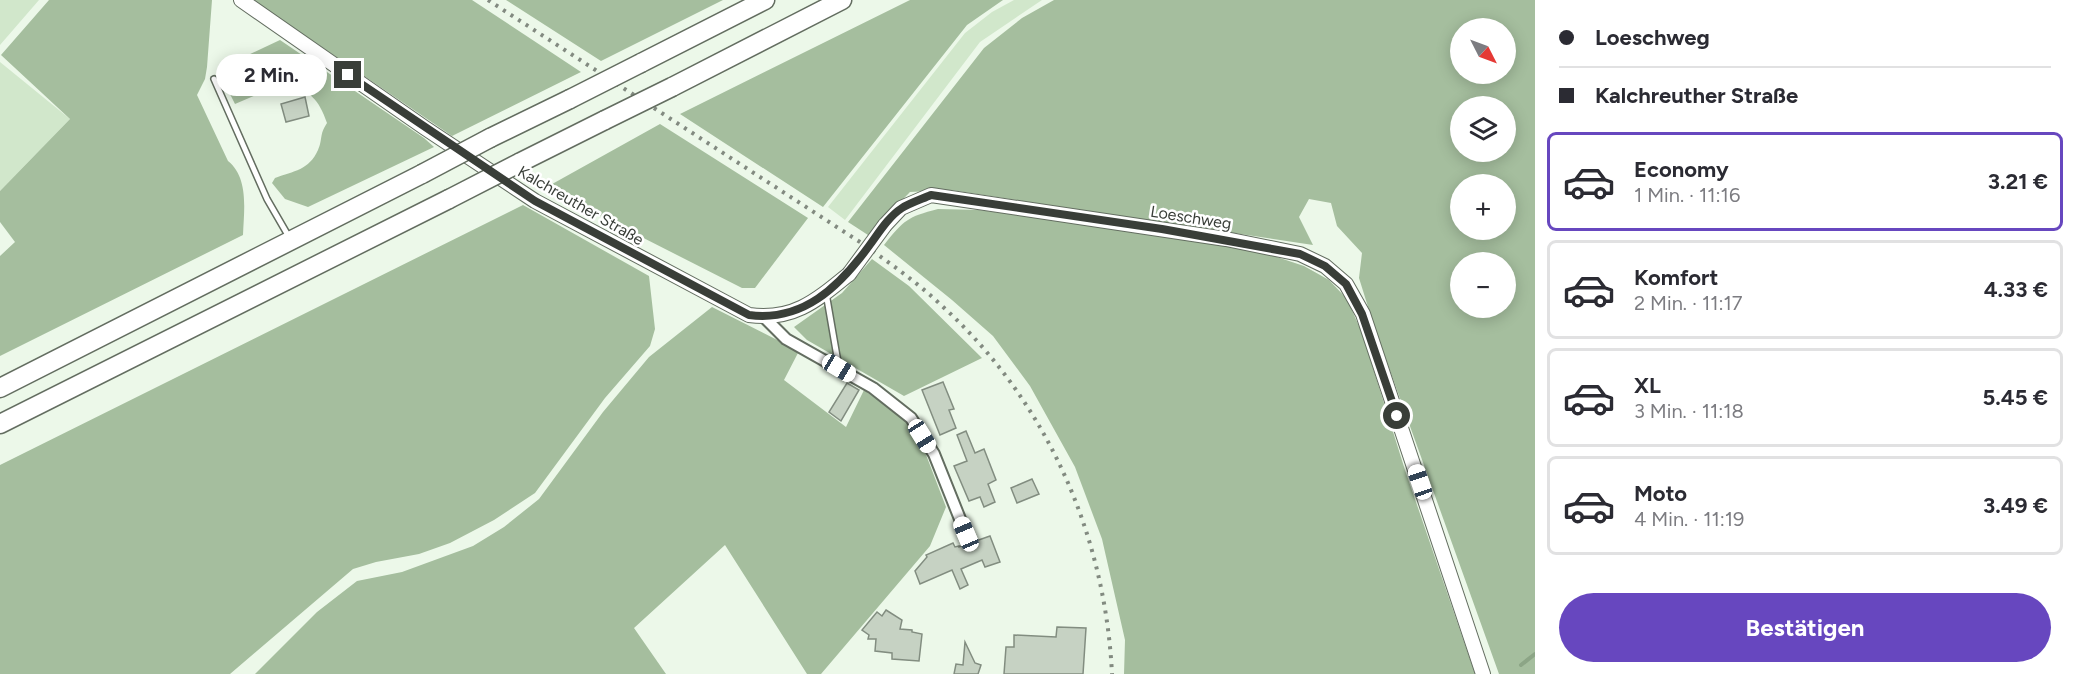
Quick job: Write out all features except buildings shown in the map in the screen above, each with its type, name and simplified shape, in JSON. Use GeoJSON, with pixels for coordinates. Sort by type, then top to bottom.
{"type":"FeatureCollection","features":[{"type":"Feature","properties":{"kind":"highway"},"geometry":{"type":"LineString","coordinates":[[0,388],[765,0]]}},
{"type":"Feature","properties":{"kind":"highway"},"geometry":{"type":"LineString","coordinates":[[0,424],[842,0]]}},
{"type":"Feature","properties":{"kind":"street","name":"Kalchreuther Straße"},"geometry":{"type":"LineString","coordinates":[[241,0],[425,128],[535,201],[749,315],[764,317],[789,313],[811,304],[849,274],[885,225],[901,208],[931,195]]}},
{"type":"Feature","properties":{"kind":"street","name":"Loeschweg"},"geometry":{"type":"LineString","coordinates":[[931,195],[1226,239],[1300,254],[1325,266],[1346,284],[1362,314],[1483,674]]}},
{"type":"Feature","properties":{"kind":"street"},"geometry":{"type":"LineString","coordinates":[[764,317],[786,339],[873,388],[911,418],[934,454],[966,534]]}},
{"type":"Feature","properties":{"kind":"lane"},"geometry":{"type":"LineString","coordinates":[[214,79],[267,199],[291,240]]}},
{"type":"Feature","properties":{"kind":"lane"},"geometry":{"type":"LineString","coordinates":[[826,293],[839,368]]}},
{"type":"Feature","properties":{"kind":"green space"},"geometry":{"type":"Polygon","coordinates":[[[0,0],[39,0],[0,45],[0,0]]]}},
{"type":"Feature","properties":{"kind":"green space"},"geometry":{"type":"Polygon","coordinates":[[[49,0],[212,0],[207,67],[205,79],[197,95],[242,185],[243,235],[0,356],[0,256],[15,242],[0,222],[0,191],[70,119],[1,55],[49,0]]]}},
{"type":"Feature","properties":{"kind":"green space"},"geometry":{"type":"Polygon","coordinates":[[[253,0],[472,0],[581,72],[452,136],[253,0]]]}},
{"type":"Feature","properties":{"kind":"green space"},"geometry":{"type":"Polygon","coordinates":[[[506,0],[723,0],[601,61],[506,0]]]}},
{"type":"Feature","properties":{"kind":"green space"},"geometry":{"type":"Polygon","coordinates":[[[910,0],[1003,0],[967,25],[823,207],[680,114],[910,0]]]}},
{"type":"Feature","properties":{"kind":"green space"},"geometry":{"type":"Polygon","coordinates":[[[1014,0],[1042,0],[980,42],[845,220],[828,207],[965,33],[992,12],[1014,0]]]}},
{"type":"Feature","properties":{"kind":"green space"},"geometry":{"type":"Polygon","coordinates":[[[1054,0],[1535,0],[1535,674],[1499,674],[1374,326],[1359,278],[1362,253],[1337,226],[1331,203],[1309,199],[1299,217],[1313,245],[951,190],[910,192],[868,235],[848,222],[984,48],[1022,18],[1054,0]]]}},
{"type":"Feature","properties":{"kind":"green space"},"geometry":{"type":"Polygon","coordinates":[[[280,40],[434,147],[308,207],[285,199],[272,183],[275,178],[305,166],[314,157],[327,123],[324,115],[313,97],[287,82],[235,104],[228,90],[227,75],[248,55],[280,40]]]}},
{"type":"Feature","properties":{"kind":"green space"},"geometry":{"type":"Polygon","coordinates":[[[0,62],[70,119],[0,191],[0,62]]]}},
{"type":"Feature","properties":{"kind":"green space"},"geometry":{"type":"Polygon","coordinates":[[[660,124],[808,218],[755,288],[742,288],[545,188],[660,124]]]}},
{"type":"Feature","properties":{"kind":"green space"},"geometry":{"type":"Polygon","coordinates":[[[523,205],[649,276],[655,329],[650,346],[605,398],[535,493],[494,520],[450,543],[419,554],[353,569],[230,674],[0,674],[0,465],[523,205]]]}},
{"type":"Feature","properties":{"kind":"green space"},"geometry":{"type":"Polygon","coordinates":[[[938,209],[979,210],[1101,226],[1262,252],[1304,266],[1329,280],[1347,299],[1362,333],[1405,470],[1475,674],[1124,674],[1125,640],[1102,539],[1075,467],[1030,386],[993,336],[884,245],[907,221],[919,214],[938,209]]]}},
{"type":"Feature","properties":{"kind":"green space"},"geometry":{"type":"Polygon","coordinates":[[[872,259],[909,286],[982,358],[904,396],[807,340],[794,327],[842,293],[872,259]]]}},
{"type":"Feature","properties":{"kind":"green space"},"geometry":{"type":"Polygon","coordinates":[[[712,307],[799,351],[784,380],[846,427],[864,390],[901,416],[920,439],[946,507],[930,546],[821,674],[807,674],[725,545],[634,628],[666,674],[255,674],[317,612],[357,581],[402,572],[473,546],[504,527],[539,499],[603,412],[649,357],[712,307]]]}},
{"type":"Feature","properties":{"kind":"waterway"},"geometry":{"type":"LineString","coordinates":[[1521,665],[1535,654]]}},
{"type":"Feature","properties":{"kind":"railway"},"geometry":{"type":"LineString","coordinates":[[488,0],[866,246],[923,289],[978,342],[1011,383],[1039,426],[1063,472],[1083,520],[1097,570],[1107,622],[1112,674]]}},
{"type":"Feature","properties":{"kind":"route"},"geometry":{"type":"LineString","coordinates":[[348,75],[535,201],[749,315],[764,317],[789,313],[811,304],[849,274],[885,225],[901,208],[931,195],[1226,239],[1300,254],[1325,266],[1346,284],[1362,314],[1397,416]]}}]}
